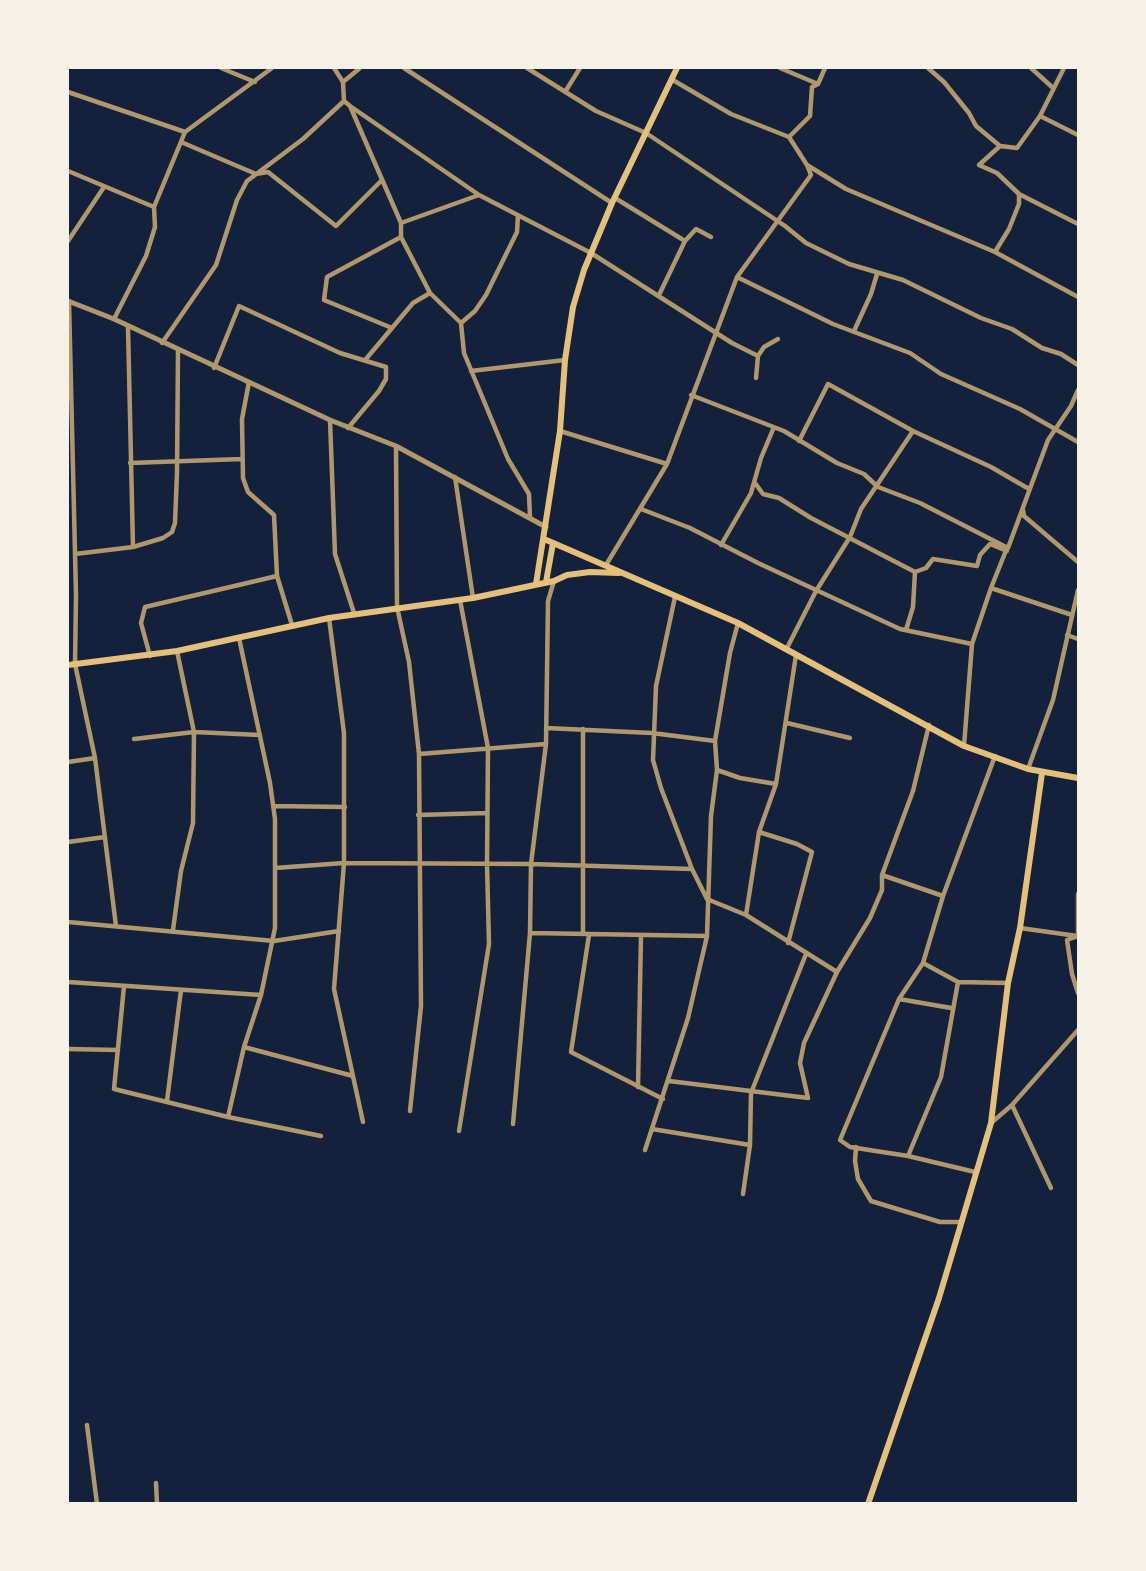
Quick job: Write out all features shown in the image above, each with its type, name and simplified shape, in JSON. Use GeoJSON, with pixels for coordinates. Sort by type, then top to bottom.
{"type":"FeatureCollection","features":[{"type":"Feature","properties":{"kind":"main road"},"geometry":{"type":"LineString","coordinates":[[536,584],[560,432],[565,360],[573,307],[591,253],[613,200],[677,68]]}},
{"type":"Feature","properties":{"kind":"main road"},"geometry":{"type":"LineString","coordinates":[[544,539],[738,623],[964,746],[1042,773],[1078,778]]}},
{"type":"Feature","properties":{"kind":"main road"},"geometry":{"type":"LineString","coordinates":[[546,582],[553,543]]}},
{"type":"Feature","properties":{"kind":"main road"},"geometry":{"type":"LineString","coordinates":[[71,664],[150,656],[354,613],[473,598],[554,581],[567,575],[590,572],[619,573]]}},
{"type":"Feature","properties":{"kind":"main road"},"geometry":{"type":"LineString","coordinates":[[868,1503],[939,1298],[991,1123],[1008,983],[1020,928],[1042,773]]}},
{"type":"Feature","properties":{"kind":"street"},"geometry":{"type":"LineString","coordinates":[[221,68],[255,82]]}},
{"type":"Feature","properties":{"kind":"street"},"geometry":{"type":"LineString","coordinates":[[114,319],[146,256],[154,227],[154,207],[185,132],[272,68]]}},
{"type":"Feature","properties":{"kind":"street"},"geometry":{"type":"LineString","coordinates":[[334,68],[343,82],[344,101],[479,195],[591,253],[758,356]]}},
{"type":"Feature","properties":{"kind":"street"},"geometry":{"type":"LineString","coordinates":[[343,82],[360,68]]}},
{"type":"Feature","properties":{"kind":"street"},"geometry":{"type":"LineString","coordinates":[[404,68],[613,200],[685,240]]}},
{"type":"Feature","properties":{"kind":"street"},"geometry":{"type":"LineString","coordinates":[[527,68],[596,111],[646,133],[777,220],[806,243],[877,274],[903,280],[981,318],[1012,329],[1042,348],[1061,354],[1078,365]]}},
{"type":"Feature","properties":{"kind":"street"},"geometry":{"type":"LineString","coordinates":[[565,92],[580,68]]}},
{"type":"Feature","properties":{"kind":"street"},"geometry":{"type":"LineString","coordinates":[[780,68],[810,78],[818,84]]}},
{"type":"Feature","properties":{"kind":"street"},"geometry":{"type":"LineString","coordinates":[[789,137],[810,116],[812,87],[818,84],[825,68]]}},
{"type":"Feature","properties":{"kind":"street"},"geometry":{"type":"LineString","coordinates":[[928,68],[944,82],[969,113],[976,126],[1000,146],[1017,148],[1040,116],[1052,87],[1064,68]]}},
{"type":"Feature","properties":{"kind":"street"},"geometry":{"type":"LineString","coordinates":[[1031,68],[1052,87]]}},
{"type":"Feature","properties":{"kind":"street"},"geometry":{"type":"LineString","coordinates":[[606,565],[667,464],[707,351],[718,333],[737,277],[811,176],[807,165],[789,137],[731,114],[670,79]]}},
{"type":"Feature","properties":{"kind":"street"},"geometry":{"type":"LineString","coordinates":[[68,92],[185,132]]}},
{"type":"Feature","properties":{"kind":"street"},"geometry":{"type":"LineString","coordinates":[[162,343],[208,278],[235,212],[237,200],[247,181],[303,139],[344,101]]}},
{"type":"Feature","properties":{"kind":"street"},"geometry":{"type":"LineString","coordinates":[[350,106],[401,223],[401,237],[430,294],[461,323],[464,353],[508,459],[529,494],[530,517]]}},
{"type":"Feature","properties":{"kind":"street"},"geometry":{"type":"LineString","coordinates":[[1040,116],[1078,135]]}},
{"type":"Feature","properties":{"kind":"street"},"geometry":{"type":"LineString","coordinates":[[181,142],[256,174],[268,172],[336,226],[382,180]]}},
{"type":"Feature","properties":{"kind":"street"},"geometry":{"type":"LineString","coordinates":[[1000,146],[979,165],[998,173],[1019,194],[1078,224]]}},
{"type":"Feature","properties":{"kind":"street"},"geometry":{"type":"LineString","coordinates":[[807,165],[846,189],[995,252],[1078,297]]}},
{"type":"Feature","properties":{"kind":"street"},"geometry":{"type":"LineString","coordinates":[[68,171],[154,207]]}},
{"type":"Feature","properties":{"kind":"street"},"geometry":{"type":"LineString","coordinates":[[68,241],[104,187]]}},
{"type":"Feature","properties":{"kind":"street"},"geometry":{"type":"LineString","coordinates":[[995,252],[1009,229],[1019,204],[1019,194]]}},
{"type":"Feature","properties":{"kind":"street"},"geometry":{"type":"LineString","coordinates":[[401,223],[479,195]]}},
{"type":"Feature","properties":{"kind":"street"},"geometry":{"type":"LineString","coordinates":[[461,323],[475,311],[486,295],[517,231],[518,215]]}},
{"type":"Feature","properties":{"kind":"street"},"geometry":{"type":"LineString","coordinates":[[659,295],[685,240],[694,229],[711,237]]}},
{"type":"Feature","properties":{"kind":"street"},"geometry":{"type":"LineString","coordinates":[[392,328],[324,300],[327,277],[401,237]]}},
{"type":"Feature","properties":{"kind":"street"},"geometry":{"type":"LineString","coordinates":[[854,331],[872,294],[877,274]]}},
{"type":"Feature","properties":{"kind":"street"},"geometry":{"type":"LineString","coordinates":[[737,277],[785,302],[910,353],[941,374],[976,387],[1078,442]]}},
{"type":"Feature","properties":{"kind":"street"},"geometry":{"type":"LineString","coordinates":[[366,359],[412,303],[430,294]]}},
{"type":"Feature","properties":{"kind":"street"},"geometry":{"type":"LineString","coordinates":[[116,926],[94,758],[71,664],[76,595],[75,554],[70,514],[68,301],[114,319],[214,368],[348,428],[396,446],[546,527]]}},
{"type":"Feature","properties":{"kind":"street"},"geometry":{"type":"LineString","coordinates":[[214,368],[239,306],[340,353],[366,359],[386,367],[386,379],[362,413],[348,428]]}},
{"type":"Feature","properties":{"kind":"street"},"geometry":{"type":"LineString","coordinates":[[128,327],[133,547]]}},
{"type":"Feature","properties":{"kind":"street"},"geometry":{"type":"LineString","coordinates":[[756,378],[758,356],[764,347],[778,339]]}},
{"type":"Feature","properties":{"kind":"street"},"geometry":{"type":"LineString","coordinates":[[75,554],[133,547],[163,538],[172,532],[175,523],[178,350]]}},
{"type":"Feature","properties":{"kind":"street"},"geometry":{"type":"LineString","coordinates":[[471,371],[565,360]]}},
{"type":"Feature","properties":{"kind":"street"},"geometry":{"type":"LineString","coordinates":[[249,382],[242,419],[243,478],[248,492],[274,515],[277,576],[291,625]]}},
{"type":"Feature","properties":{"kind":"street"},"geometry":{"type":"LineString","coordinates":[[799,441],[828,384],[913,431],[991,467],[1029,489]]}},
{"type":"Feature","properties":{"kind":"street"},"geometry":{"type":"LineString","coordinates":[[964,746],[972,644],[990,588],[1023,510],[1048,440],[1078,390]]}},
{"type":"Feature","properties":{"kind":"street"},"geometry":{"type":"LineString","coordinates":[[691,395],[774,428],[837,463],[864,474],[878,487],[920,503],[1007,550]]}},
{"type":"Feature","properties":{"kind":"street"},"geometry":{"type":"LineString","coordinates":[[330,420],[335,554],[354,613]]}},
{"type":"Feature","properties":{"kind":"street"},"geometry":{"type":"LineString","coordinates":[[721,544],[754,483],[760,458],[774,428]]}},
{"type":"Feature","properties":{"kind":"street"},"geometry":{"type":"LineString","coordinates":[[786,650],[816,591],[850,537],[861,509],[878,487],[902,445],[913,431]]}},
{"type":"Feature","properties":{"kind":"street"},"geometry":{"type":"LineString","coordinates":[[560,432],[667,464]]}},
{"type":"Feature","properties":{"kind":"street"},"geometry":{"type":"LineString","coordinates":[[396,446],[397,607],[409,662],[419,754],[418,864],[422,913],[421,1006],[410,1111]]}},
{"type":"Feature","properties":{"kind":"street"},"geometry":{"type":"LineString","coordinates":[[130,463],[242,459]]}},
{"type":"Feature","properties":{"kind":"street"},"geometry":{"type":"LineString","coordinates":[[455,477],[473,598]]}},
{"type":"Feature","properties":{"kind":"street"},"geometry":{"type":"LineString","coordinates":[[754,483],[763,494],[779,498],[811,519],[915,572],[926,568],[933,559],[977,566],[980,555],[990,544],[1007,550]]}},
{"type":"Feature","properties":{"kind":"street"},"geometry":{"type":"LineString","coordinates":[[641,509],[690,528],[816,591],[906,630],[972,644]]}},
{"type":"Feature","properties":{"kind":"street"},"geometry":{"type":"LineString","coordinates":[[1023,510],[1024,516],[1078,561]]}},
{"type":"Feature","properties":{"kind":"street"},"geometry":{"type":"LineString","coordinates":[[906,630],[913,607],[915,572]]}},
{"type":"Feature","properties":{"kind":"street"},"geometry":{"type":"LineString","coordinates":[[150,656],[141,623],[145,607],[277,576]]}},
{"type":"Feature","properties":{"kind":"street"},"geometry":{"type":"LineString","coordinates":[[513,1124],[530,933],[531,864],[546,744],[548,601],[554,581]]}},
{"type":"Feature","properties":{"kind":"street"},"geometry":{"type":"LineString","coordinates":[[990,588],[1072,615]]}},
{"type":"Feature","properties":{"kind":"street"},"geometry":{"type":"LineString","coordinates":[[1028,769],[1053,700],[1078,590]]}},
{"type":"Feature","properties":{"kind":"street"},"geometry":{"type":"LineString","coordinates":[[68,596],[76,595]]}},
{"type":"Feature","properties":{"kind":"street"},"geometry":{"type":"LineString","coordinates":[[675,597],[656,686],[652,734],[653,760],[661,788],[692,869],[708,899],[746,915],[837,972]]}},
{"type":"Feature","properties":{"kind":"street"},"geometry":{"type":"LineString","coordinates":[[459,1131],[489,944],[488,748],[460,600]]}},
{"type":"Feature","properties":{"kind":"street"},"geometry":{"type":"LineString","coordinates":[[329,618],[344,733],[345,807],[344,863],[334,989],[363,1122]]}},
{"type":"Feature","properties":{"kind":"street"},"geometry":{"type":"LineString","coordinates":[[645,1150],[688,1018],[707,936],[711,816],[717,770],[715,741],[730,653],[738,623]]}},
{"type":"Feature","properties":{"kind":"street"},"geometry":{"type":"LineString","coordinates":[[1067,635],[1078,639]]}},
{"type":"Feature","properties":{"kind":"street"},"geometry":{"type":"LineString","coordinates":[[228,1117],[244,1047],[261,995],[274,941],[273,806],[239,638]]}},
{"type":"Feature","properties":{"kind":"street"},"geometry":{"type":"LineString","coordinates":[[173,930],[181,871],[192,833],[194,732],[177,651]]}},
{"type":"Feature","properties":{"kind":"street"},"geometry":{"type":"LineString","coordinates":[[746,915],[759,832],[776,784],[796,655]]}},
{"type":"Feature","properties":{"kind":"street"},"geometry":{"type":"LineString","coordinates":[[787,723],[850,738]]}},
{"type":"Feature","properties":{"kind":"street"},"geometry":{"type":"LineString","coordinates":[[669,1081],[751,1093],[808,1098],[800,1054],[837,972],[870,918],[882,890],[882,875],[913,791],[929,725]]}},
{"type":"Feature","properties":{"kind":"street"},"geometry":{"type":"LineString","coordinates":[[546,728],[652,734],[715,741]]}},
{"type":"Feature","properties":{"kind":"street"},"geometry":{"type":"LineString","coordinates":[[583,729],[586,935],[571,1052],[663,1099]]}},
{"type":"Feature","properties":{"kind":"street"},"geometry":{"type":"LineString","coordinates":[[134,739],[194,732],[260,735]]}},
{"type":"Feature","properties":{"kind":"street"},"geometry":{"type":"LineString","coordinates":[[419,754],[546,744]]}},
{"type":"Feature","properties":{"kind":"street"},"geometry":{"type":"LineString","coordinates":[[975,1172],[908,1156],[856,1148],[842,1144],[840,1140],[899,999],[923,963],[944,896],[995,756]]}},
{"type":"Feature","properties":{"kind":"street"},"geometry":{"type":"LineString","coordinates":[[68,762],[94,758]]}},
{"type":"Feature","properties":{"kind":"street"},"geometry":{"type":"LineString","coordinates":[[717,770],[740,778],[776,784]]}},
{"type":"Feature","properties":{"kind":"street"},"geometry":{"type":"LineString","coordinates":[[273,806],[345,807]]}},
{"type":"Feature","properties":{"kind":"street"},"geometry":{"type":"LineString","coordinates":[[418,815],[487,813]]}},
{"type":"Feature","properties":{"kind":"street"},"geometry":{"type":"LineString","coordinates":[[759,832],[797,844],[812,852],[788,943]]}},
{"type":"Feature","properties":{"kind":"street"},"geometry":{"type":"LineString","coordinates":[[68,842],[105,837]]}},
{"type":"Feature","properties":{"kind":"street"},"geometry":{"type":"LineString","coordinates":[[275,868],[344,863],[531,864],[692,869]]}},
{"type":"Feature","properties":{"kind":"street"},"geometry":{"type":"LineString","coordinates":[[882,875],[944,896]]}},
{"type":"Feature","properties":{"kind":"street"},"geometry":{"type":"LineString","coordinates":[[1078,894],[1078,936]]}},
{"type":"Feature","properties":{"kind":"street"},"geometry":{"type":"LineString","coordinates":[[68,922],[274,941],[339,931]]}},
{"type":"Feature","properties":{"kind":"street"},"geometry":{"type":"LineString","coordinates":[[1020,928],[1078,936]]}},
{"type":"Feature","properties":{"kind":"street"},"geometry":{"type":"LineString","coordinates":[[530,933],[707,936]]}},
{"type":"Feature","properties":{"kind":"street"},"geometry":{"type":"LineString","coordinates":[[638,1087],[641,936]]}},
{"type":"Feature","properties":{"kind":"street"},"geometry":{"type":"LineString","coordinates":[[1078,936],[1067,940],[1072,974],[1078,993]]}},
{"type":"Feature","properties":{"kind":"street"},"geometry":{"type":"LineString","coordinates":[[743,1194],[750,1145],[751,1093],[806,954]]}},
{"type":"Feature","properties":{"kind":"street"},"geometry":{"type":"LineString","coordinates":[[923,963],[957,981],[1008,983]]}},
{"type":"Feature","properties":{"kind":"street"},"geometry":{"type":"LineString","coordinates":[[908,1156],[941,1077],[957,981]]}},
{"type":"Feature","properties":{"kind":"street"},"geometry":{"type":"LineString","coordinates":[[68,982],[261,995]]}},
{"type":"Feature","properties":{"kind":"street"},"geometry":{"type":"LineString","coordinates":[[124,986],[114,1089],[228,1117],[321,1136]]}},
{"type":"Feature","properties":{"kind":"street"},"geometry":{"type":"LineString","coordinates":[[167,1101],[181,990]]}},
{"type":"Feature","properties":{"kind":"street"},"geometry":{"type":"LineString","coordinates":[[899,999],[951,1008]]}},
{"type":"Feature","properties":{"kind":"street"},"geometry":{"type":"LineString","coordinates":[[991,1123],[1012,1105],[1078,1030]]}},
{"type":"Feature","properties":{"kind":"street"},"geometry":{"type":"LineString","coordinates":[[244,1047],[353,1076]]}},
{"type":"Feature","properties":{"kind":"street"},"geometry":{"type":"LineString","coordinates":[[68,1049],[118,1050]]}},
{"type":"Feature","properties":{"kind":"street"},"geometry":{"type":"LineString","coordinates":[[1012,1105],[1051,1188]]}},
{"type":"Feature","properties":{"kind":"street"},"geometry":{"type":"LineString","coordinates":[[652,1129],[750,1145]]}},
{"type":"Feature","properties":{"kind":"street"},"geometry":{"type":"LineString","coordinates":[[856,1148],[855,1161],[858,1179],[871,1201],[940,1221],[962,1222]]}},
{"type":"Feature","properties":{"kind":"street"},"geometry":{"type":"LineString","coordinates":[[87,1425],[97,1503]]}},
{"type":"Feature","properties":{"kind":"street"},"geometry":{"type":"LineString","coordinates":[[156,1483],[157,1503]]}}]}
